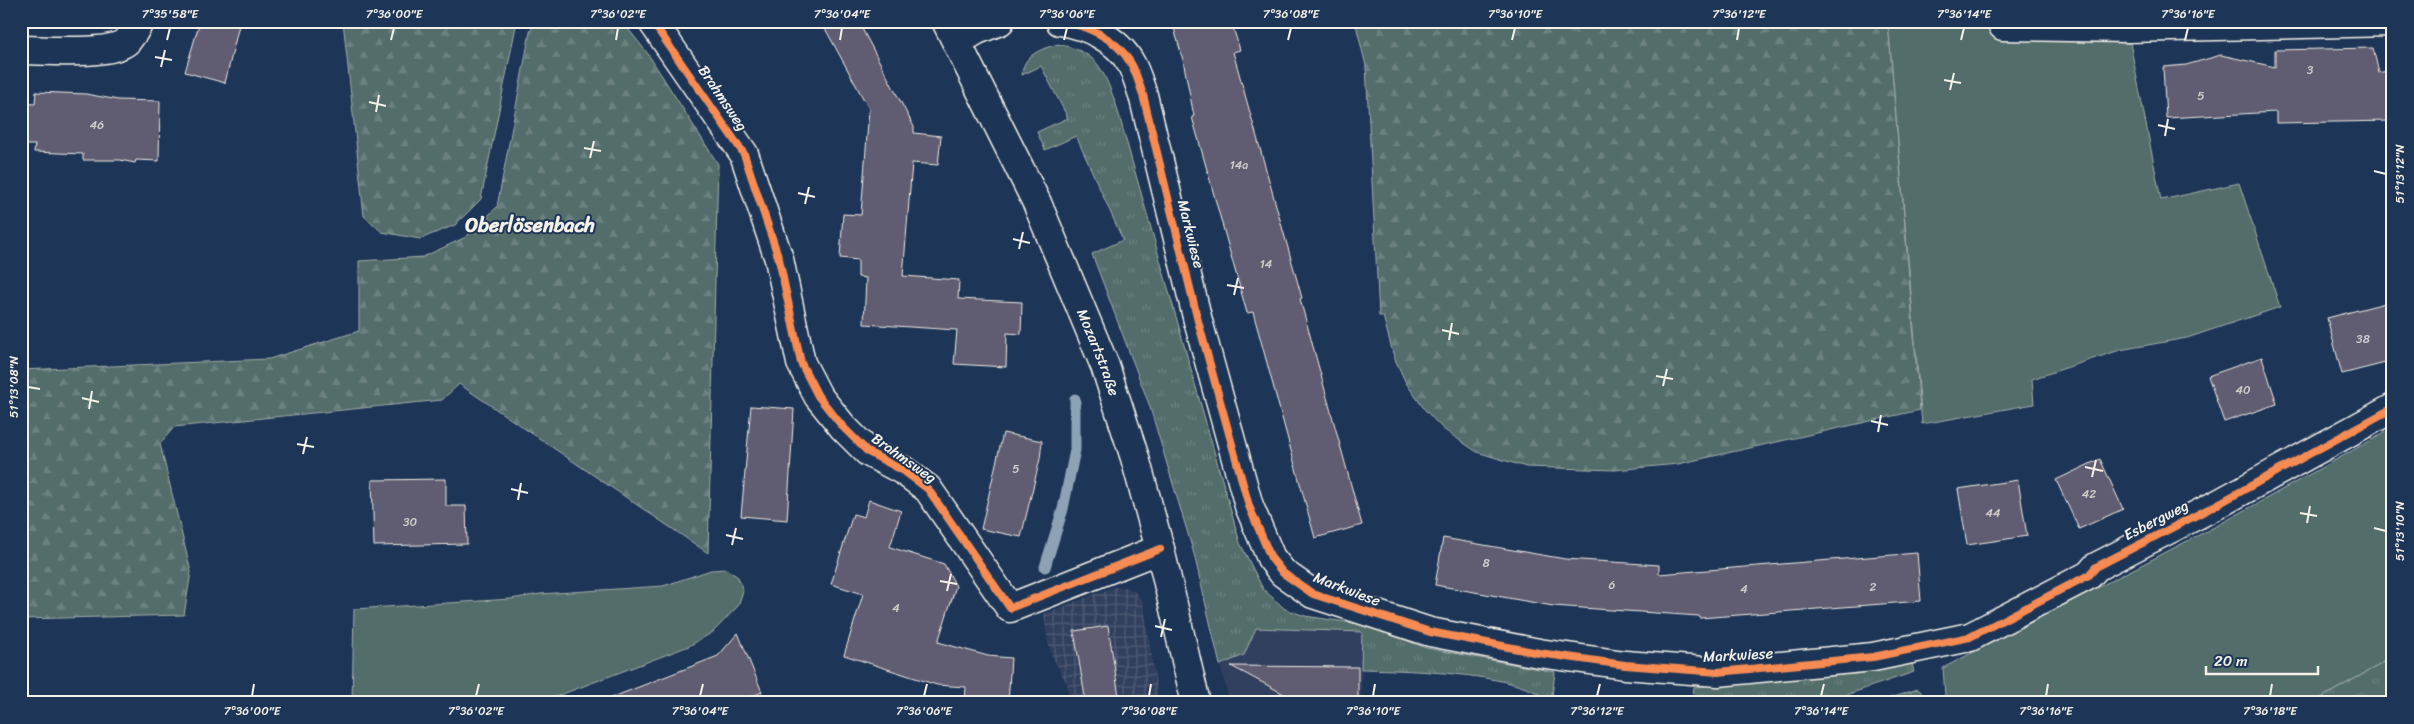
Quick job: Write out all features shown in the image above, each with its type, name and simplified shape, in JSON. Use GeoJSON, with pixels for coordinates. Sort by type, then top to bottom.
{"type":"FeatureCollection","features":[{"type":"Feature","properties":{"kind":"street"},"geometry":{"type":"LineString","coordinates":[[21,50],[79,51],[112,48],[126,42],[140,21]]}},
{"type":"Feature","properties":{"kind":"street","name":"Brahmsweg"},"geometry":{"type":"LineString","coordinates":[[652,21],[744,154],[778,260],[801,363],[818,396],[843,427],[868,452],[904,471],[928,489],[1010,608],[1160,549]]}},
{"type":"Feature","properties":{"kind":"street"},"geometry":{"type":"LineString","coordinates":[[952,31],[978,30],[1000,21]]}},
{"type":"Feature","properties":{"kind":"street","name":"Markwiese"},"geometry":{"type":"LineString","coordinates":[[1060,21],[1071,23],[1102,35],[1120,47],[1131,62],[1143,95],[1198,321],[1249,506],[1270,558],[1283,573],[1313,594],[1430,632],[1539,653],[1625,665],[1718,672],[1872,657],[1927,644]]}},
{"type":"Feature","properties":{"kind":"street"},"geometry":{"type":"LineString","coordinates":[[2003,26],[2128,28],[2393,22]]}},
{"type":"Feature","properties":{"kind":"street","name":"Mozartstraße"},"geometry":{"type":"LineString","coordinates":[[952,31],[1037,203],[1105,366],[1135,458],[1160,549],[1196,703]]}},
{"type":"Feature","properties":{"kind":"street","name":"Esbergweg"},"geometry":{"type":"LineString","coordinates":[[1927,644],[1970,637],[2088,575],[2096,566],[2218,504],[2393,408]]}},
{"type":"Feature","properties":{"kind":"shaded area"},"geometry":{"type":"Polygon","coordinates":[[[1114,587],[1127,587],[1134,591],[1143,601],[1159,703],[1070,703],[1067,684],[1053,658],[1048,643],[1044,615],[1114,587]]]}},
{"type":"Feature","properties":{"kind":"shaded area"},"geometry":{"type":"Polygon","coordinates":[[[1256,628],[1362,632],[1361,703],[1230,703],[1220,665],[1244,655],[1256,628]]]}},
{"type":"Feature","properties":{"kind":"green space"},"geometry":{"type":"Polygon","coordinates":[[[343,21],[517,21],[481,199],[455,225],[420,239],[382,232],[364,216],[343,21]]]}},
{"type":"Feature","properties":{"kind":"green space"},"geometry":{"type":"Polygon","coordinates":[[[536,21],[622,21],[648,54],[718,164],[708,553],[459,384],[442,400],[174,427],[160,444],[191,572],[184,615],[21,619],[21,370],[269,359],[359,331],[359,261],[423,257],[466,237],[497,207],[530,32],[536,21]]]}},
{"type":"Feature","properties":{"kind":"green space"},"geometry":{"type":"Polygon","coordinates":[[[1355,21],[1888,21],[1920,410],[1678,464],[1615,470],[1526,467],[1477,452],[1443,429],[1425,410],[1406,383],[1394,357],[1383,316],[1379,316],[1366,66],[1355,21]]]}},
{"type":"Feature","properties":{"kind":"green space"},"geometry":{"type":"Polygon","coordinates":[[[1888,21],[2003,21],[2005,39],[2130,43],[2161,200],[2239,183],[2280,307],[2187,338],[2120,350],[2032,379],[2034,404],[1922,424],[1888,21]]]}},
{"type":"Feature","properties":{"kind":"green space"},"geometry":{"type":"Polygon","coordinates":[[[1058,44],[1082,52],[1096,63],[1106,79],[1115,101],[1240,543],[1263,589],[1285,609],[1305,616],[1366,625],[1426,648],[1555,672],[1552,697],[1600,703],[1549,703],[1536,693],[1516,685],[1490,679],[1431,672],[1361,669],[1362,632],[1256,628],[1244,655],[1220,665],[1194,554],[1149,404],[1092,254],[1123,240],[1076,136],[1045,150],[1037,132],[1068,118],[1041,66],[1022,75],[1023,68],[1030,57],[1040,50],[1058,44]]]}},
{"type":"Feature","properties":{"kind":"green space"},"geometry":{"type":"Polygon","coordinates":[[[2393,428],[2393,657],[2312,703],[1932,703],[1945,696],[1943,668],[2222,523],[2393,428]]]}},
{"type":"Feature","properties":{"kind":"green space"},"geometry":{"type":"Polygon","coordinates":[[[726,569],[738,577],[743,591],[738,606],[713,632],[689,646],[539,703],[352,703],[354,609],[511,599],[540,594],[663,586],[711,570],[726,569]]]}},
{"type":"Feature","properties":{"kind":"green space"},"geometry":{"type":"Polygon","coordinates":[[[2393,657],[2393,703],[2312,703],[2393,657]]]}},
{"type":"Feature","properties":{"kind":"green space"},"geometry":{"type":"Polygon","coordinates":[[[1911,660],[1914,672],[1822,703],[1692,703],[1694,687],[1865,673],[1911,660]]]}},
{"type":"Feature","properties":{"kind":"green space"},"geometry":{"type":"Polygon","coordinates":[[[1918,689],[1932,703],[1874,703],[1918,689]]]}},
{"type":"Feature","properties":{"kind":"building"},"geometry":{"type":"Polygon","coordinates":[[[200,21],[240,21],[225,83],[185,72],[200,21]]]}},
{"type":"Feature","properties":{"kind":"building"},"geometry":{"type":"Polygon","coordinates":[[[821,21],[858,21],[914,127],[914,133],[941,136],[938,165],[912,163],[903,276],[959,280],[958,299],[1022,302],[1021,334],[1007,333],[1006,367],[954,364],[957,330],[864,324],[866,278],[858,277],[858,260],[840,258],[843,214],[861,215],[869,109],[821,21]]]}},
{"type":"Feature","properties":{"kind":"building"},"geometry":{"type":"Polygon","coordinates":[[[1172,21],[1231,21],[1240,50],[1233,52],[1302,298],[1300,299],[1362,525],[1315,538],[1253,312],[1247,313],[1192,117],[1194,116],[1183,60],[1172,21]]]}},
{"type":"Feature","properties":{"kind":"building"},"geometry":{"type":"Polygon","coordinates":[[[2373,48],[2379,73],[2393,69],[2393,121],[2276,123],[2276,112],[2166,118],[2163,67],[2186,65],[2221,55],[2275,67],[2275,50],[2373,48]]]}},
{"type":"Feature","properties":{"kind":"building"},"geometry":{"type":"Polygon","coordinates":[[[36,92],[86,94],[118,100],[160,101],[159,161],[136,160],[135,163],[120,160],[83,160],[83,154],[34,152],[35,145],[21,145],[21,103],[35,104],[36,92]]]}},
{"type":"Feature","properties":{"kind":"building"},"geometry":{"type":"Polygon","coordinates":[[[2393,301],[2393,361],[2342,374],[2327,318],[2393,301]]]}},
{"type":"Feature","properties":{"kind":"building"},"geometry":{"type":"Polygon","coordinates":[[[2262,357],[2277,404],[2224,422],[2208,376],[2262,357]]]}},
{"type":"Feature","properties":{"kind":"building"},"geometry":{"type":"Polygon","coordinates":[[[751,406],[794,409],[787,520],[741,516],[751,406]]]}},
{"type":"Feature","properties":{"kind":"building"},"geometry":{"type":"Polygon","coordinates":[[[1003,433],[1042,441],[1040,459],[1021,537],[981,529],[1003,433]]]}},
{"type":"Feature","properties":{"kind":"building"},"geometry":{"type":"Polygon","coordinates":[[[2100,459],[2123,509],[2079,529],[2056,480],[2100,459]]]}},
{"type":"Feature","properties":{"kind":"building"},"geometry":{"type":"Polygon","coordinates":[[[446,479],[446,506],[466,506],[467,544],[374,546],[372,480],[446,479]]]}},
{"type":"Feature","properties":{"kind":"building"},"geometry":{"type":"Polygon","coordinates":[[[2018,480],[2027,536],[1967,545],[1958,489],[2018,480]]]}},
{"type":"Feature","properties":{"kind":"building"},"geometry":{"type":"Polygon","coordinates":[[[869,500],[901,511],[890,547],[944,564],[956,586],[938,642],[988,656],[1011,658],[1008,703],[965,703],[966,687],[937,685],[844,655],[863,594],[831,584],[853,514],[864,517],[869,500]]]}},
{"type":"Feature","properties":{"kind":"building"},"geometry":{"type":"Polygon","coordinates":[[[1443,538],[1565,559],[1659,565],[1659,574],[1917,553],[1921,601],[1700,618],[1699,616],[1553,606],[1435,585],[1443,538]]]}},
{"type":"Feature","properties":{"kind":"building"},"geometry":{"type":"Polygon","coordinates":[[[1108,626],[1120,703],[1086,703],[1074,631],[1108,626]]]}},
{"type":"Feature","properties":{"kind":"building"},"geometry":{"type":"Polygon","coordinates":[[[738,633],[762,692],[735,703],[603,703],[603,701],[718,656],[738,633]]]}},
{"type":"Feature","properties":{"kind":"building"},"geometry":{"type":"Polygon","coordinates":[[[1231,666],[1358,667],[1358,703],[1301,703],[1231,666]]]}},
{"type":"Feature","properties":{"kind":"waterway"},"geometry":{"type":"LineString","coordinates":[[1045,567],[1063,509],[1075,450],[1075,399]]}},
{"type":"Feature","properties":{"kind":"cycle path"},"geometry":{"type":"LineString","coordinates":[[652,21],[744,154],[779,259],[801,363],[818,396],[843,427],[868,452],[904,471],[928,489],[1010,608],[1160,549]]}},
{"type":"Feature","properties":{"kind":"cycle path"},"geometry":{"type":"LineString","coordinates":[[1060,21],[1090,29],[1109,40],[1124,54],[1136,73],[1198,321],[1249,506],[1271,558],[1283,573],[1313,594],[1430,632],[1539,653],[1625,665],[1718,672],[1873,657],[1970,637],[2089,575],[2096,567],[2218,504],[2393,408]]}},
{"type":"Feature","properties":{"kind":"district","name":"Oberlösenbach"},"geometry":{"type":"Point","coordinates":[530,225]}}]}
